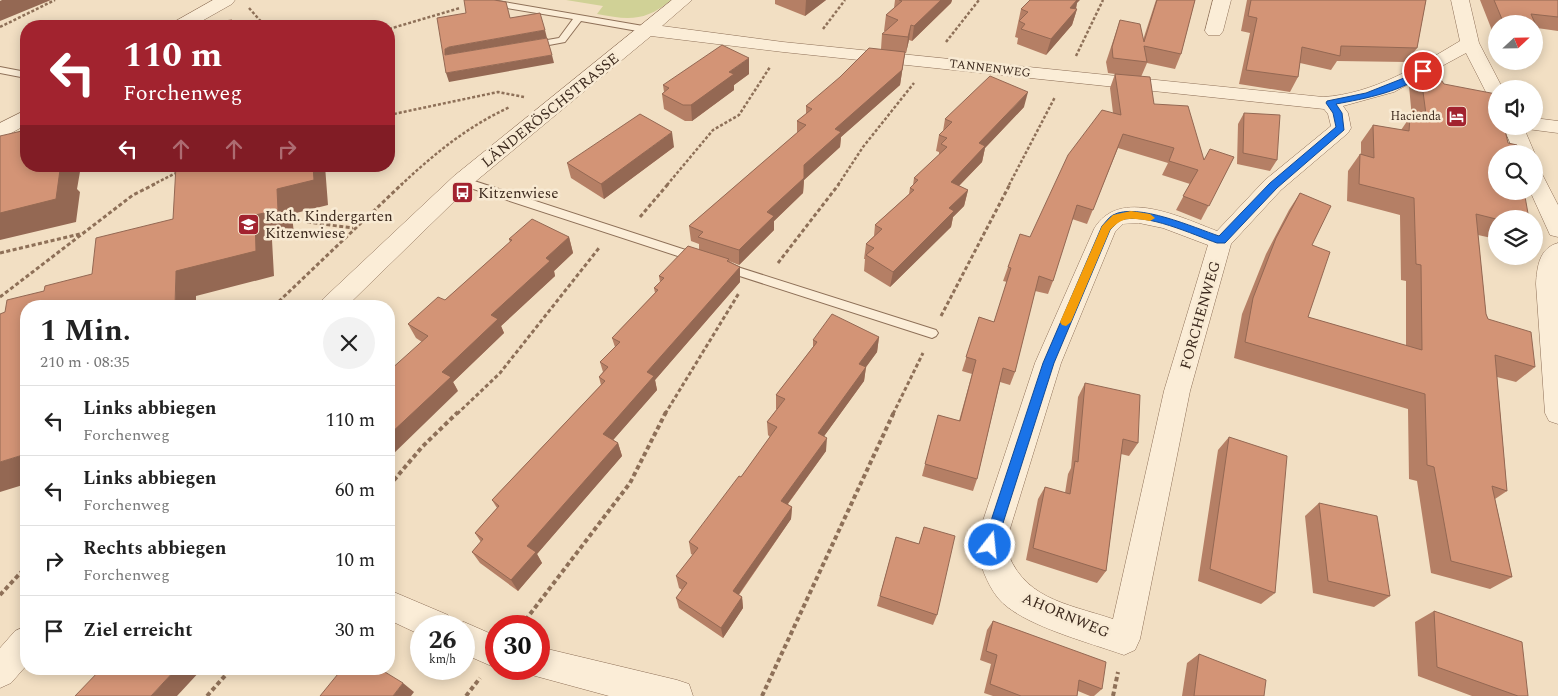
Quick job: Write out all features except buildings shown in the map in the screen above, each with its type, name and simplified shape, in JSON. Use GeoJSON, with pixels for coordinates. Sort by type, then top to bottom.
{"type":"FeatureCollection","features":[{"type":"Feature","properties":{"kind":"street"},"geometry":{"type":"LineString","coordinates":[[191,20],[226,0]]}},
{"type":"Feature","properties":{"kind":"street","name":"LÄNDERÖSCHSTRASSE"},"geometry":{"type":"LineString","coordinates":[[338,300],[462,182],[684,0]]}},
{"type":"Feature","properties":{"kind":"street"},"geometry":{"type":"LineString","coordinates":[[1214,31],[1222,0]]}},
{"type":"Feature","properties":{"kind":"street"},"geometry":{"type":"LineString","coordinates":[[1460,0],[1470,43],[1489,80]]}},
{"type":"Feature","properties":{"kind":"street","name":"TANNENWEG"},"geometry":{"type":"LineString","coordinates":[[649,30],[808,50],[1293,101],[1330,103]]}},
{"type":"Feature","properties":{"kind":"street"},"geometry":{"type":"LineString","coordinates":[[1330,103],[1368,96],[1407,80],[1470,43]]}},
{"type":"Feature","properties":{"kind":"street","name":"FORCHENWEG"},"geometry":{"type":"LineString","coordinates":[[1124,639],[1177,391],[1221,241],[1273,185],[1341,128],[1338,113],[1330,103]]}},
{"type":"Feature","properties":{"kind":"street"},"geometry":{"type":"LineString","coordinates":[[0,132],[20,120]]}},
{"type":"Feature","properties":{"kind":"street"},"geometry":{"type":"LineString","coordinates":[[1543,125],[1558,127]]}},
{"type":"Feature","properties":{"kind":"street"},"geometry":{"type":"LineString","coordinates":[[1543,196],[1558,229]]}},
{"type":"Feature","properties":{"kind":"street","name":"AHORNWEG"},"geometry":{"type":"LineString","coordinates":[[1124,639],[1036,606],[1014,593],[998,572],[990,545],[1048,363],[1105,229],[1116,218],[1131,215],[1155,218],[1221,241]]}},
{"type":"Feature","properties":{"kind":"street"},"geometry":{"type":"LineString","coordinates":[[1558,250],[1549,264],[1548,284],[1558,413]]}},
{"type":"Feature","properties":{"kind":"street"},"geometry":{"type":"LineString","coordinates":[[395,608],[412,615]]}},
{"type":"Feature","properties":{"kind":"street"},"geometry":{"type":"LineString","coordinates":[[0,672],[20,649]]}},
{"type":"Feature","properties":{"kind":"street"},"geometry":{"type":"LineString","coordinates":[[550,666],[677,696]]}},
{"type":"Feature","properties":{"kind":"lane"},"geometry":{"type":"LineString","coordinates":[[479,0],[649,30]]}},
{"type":"Feature","properties":{"kind":"lane"},"geometry":{"type":"LineString","coordinates":[[525,47],[562,40],[579,18]]}},
{"type":"Feature","properties":{"kind":"lane"},"geometry":{"type":"LineString","coordinates":[[0,70],[20,74]]}},
{"type":"Feature","properties":{"kind":"lane"},"geometry":{"type":"LineString","coordinates":[[462,182],[932,333]]}},
{"type":"Feature","properties":{"kind":"path"},"geometry":{"type":"LineString","coordinates":[[0,27],[55,0]]}},
{"type":"Feature","properties":{"kind":"path"},"geometry":{"type":"LineString","coordinates":[[395,27],[479,0]]}},
{"type":"Feature","properties":{"kind":"path"},"geometry":{"type":"LineString","coordinates":[[808,50],[845,0]]}},
{"type":"Feature","properties":{"kind":"path"},"geometry":{"type":"LineString","coordinates":[[529,615],[630,483],[668,408],[746,283],[770,273],[848,173],[863,147],[979,0]]}},
{"type":"Feature","properties":{"kind":"path"},"geometry":{"type":"LineString","coordinates":[[762,696],[855,493],[932,333],[1066,77],[1103,0]]}},
{"type":"Feature","properties":{"kind":"path"},"geometry":{"type":"LineString","coordinates":[[248,6],[260,20]]}},
{"type":"Feature","properties":{"kind":"path"},"geometry":{"type":"LineString","coordinates":[[395,479],[422,447],[500,373],[606,239],[630,230],[713,130],[739,115],[783,47]]}},
{"type":"Feature","properties":{"kind":"path"},"geometry":{"type":"LineString","coordinates":[[395,114],[498,92],[556,104]]}},
{"type":"Feature","properties":{"kind":"path"},"geometry":{"type":"LineString","coordinates":[[280,300],[353,228],[436,155],[503,110],[532,99]]}},
{"type":"Feature","properties":{"kind":"path"},"geometry":{"type":"LineString","coordinates":[[0,298],[132,195],[178,172]]}},
{"type":"Feature","properties":{"kind":"path"},"geometry":{"type":"LineString","coordinates":[[307,222],[353,228]]}},
{"type":"Feature","properties":{"kind":"path"},"geometry":{"type":"LineString","coordinates":[[0,253],[83,233]]}},
{"type":"Feature","properties":{"kind":"path"},"geometry":{"type":"LineString","coordinates":[[0,595],[20,573]]}},
{"type":"Feature","properties":{"kind":"path"},"geometry":{"type":"LineString","coordinates":[[207,696],[225,675]]}},
{"type":"Feature","properties":{"kind":"green space"},"geometry":{"type":"Polygon","coordinates":[[[566,0],[671,0],[644,16],[627,18],[597,14],[603,6],[566,0]]]}},
{"type":"Feature","properties":{"kind":"slow traffic"},"geometry":{"type":"LineString","coordinates":[[1066,322],[1105,229],[1116,218],[1131,215],[1150,218]]}},
{"type":"Feature","properties":{"kind":"place","name":"Hacienda"},"geometry":{"type":"Point","coordinates":[1457,116]}},
{"type":"Feature","properties":{"kind":"place","name":"Kitzenwiese"},"geometry":{"type":"Point","coordinates":[462,193]}},
{"type":"Feature","properties":{"kind":"place","name":"Kath. Kindergarten Kitzenwiese"},"geometry":{"type":"Point","coordinates":[249,225]}},
{"type":"Feature","properties":{"kind":"route"},"geometry":{"type":"LineString","coordinates":[[990,545],[996,521],[1048,363],[1105,229],[1116,218],[1131,215],[1155,218],[1221,241],[1273,185],[1333,137],[1341,128],[1338,113],[1330,103],[1368,96],[1407,80],[1423,71]]}}]}
